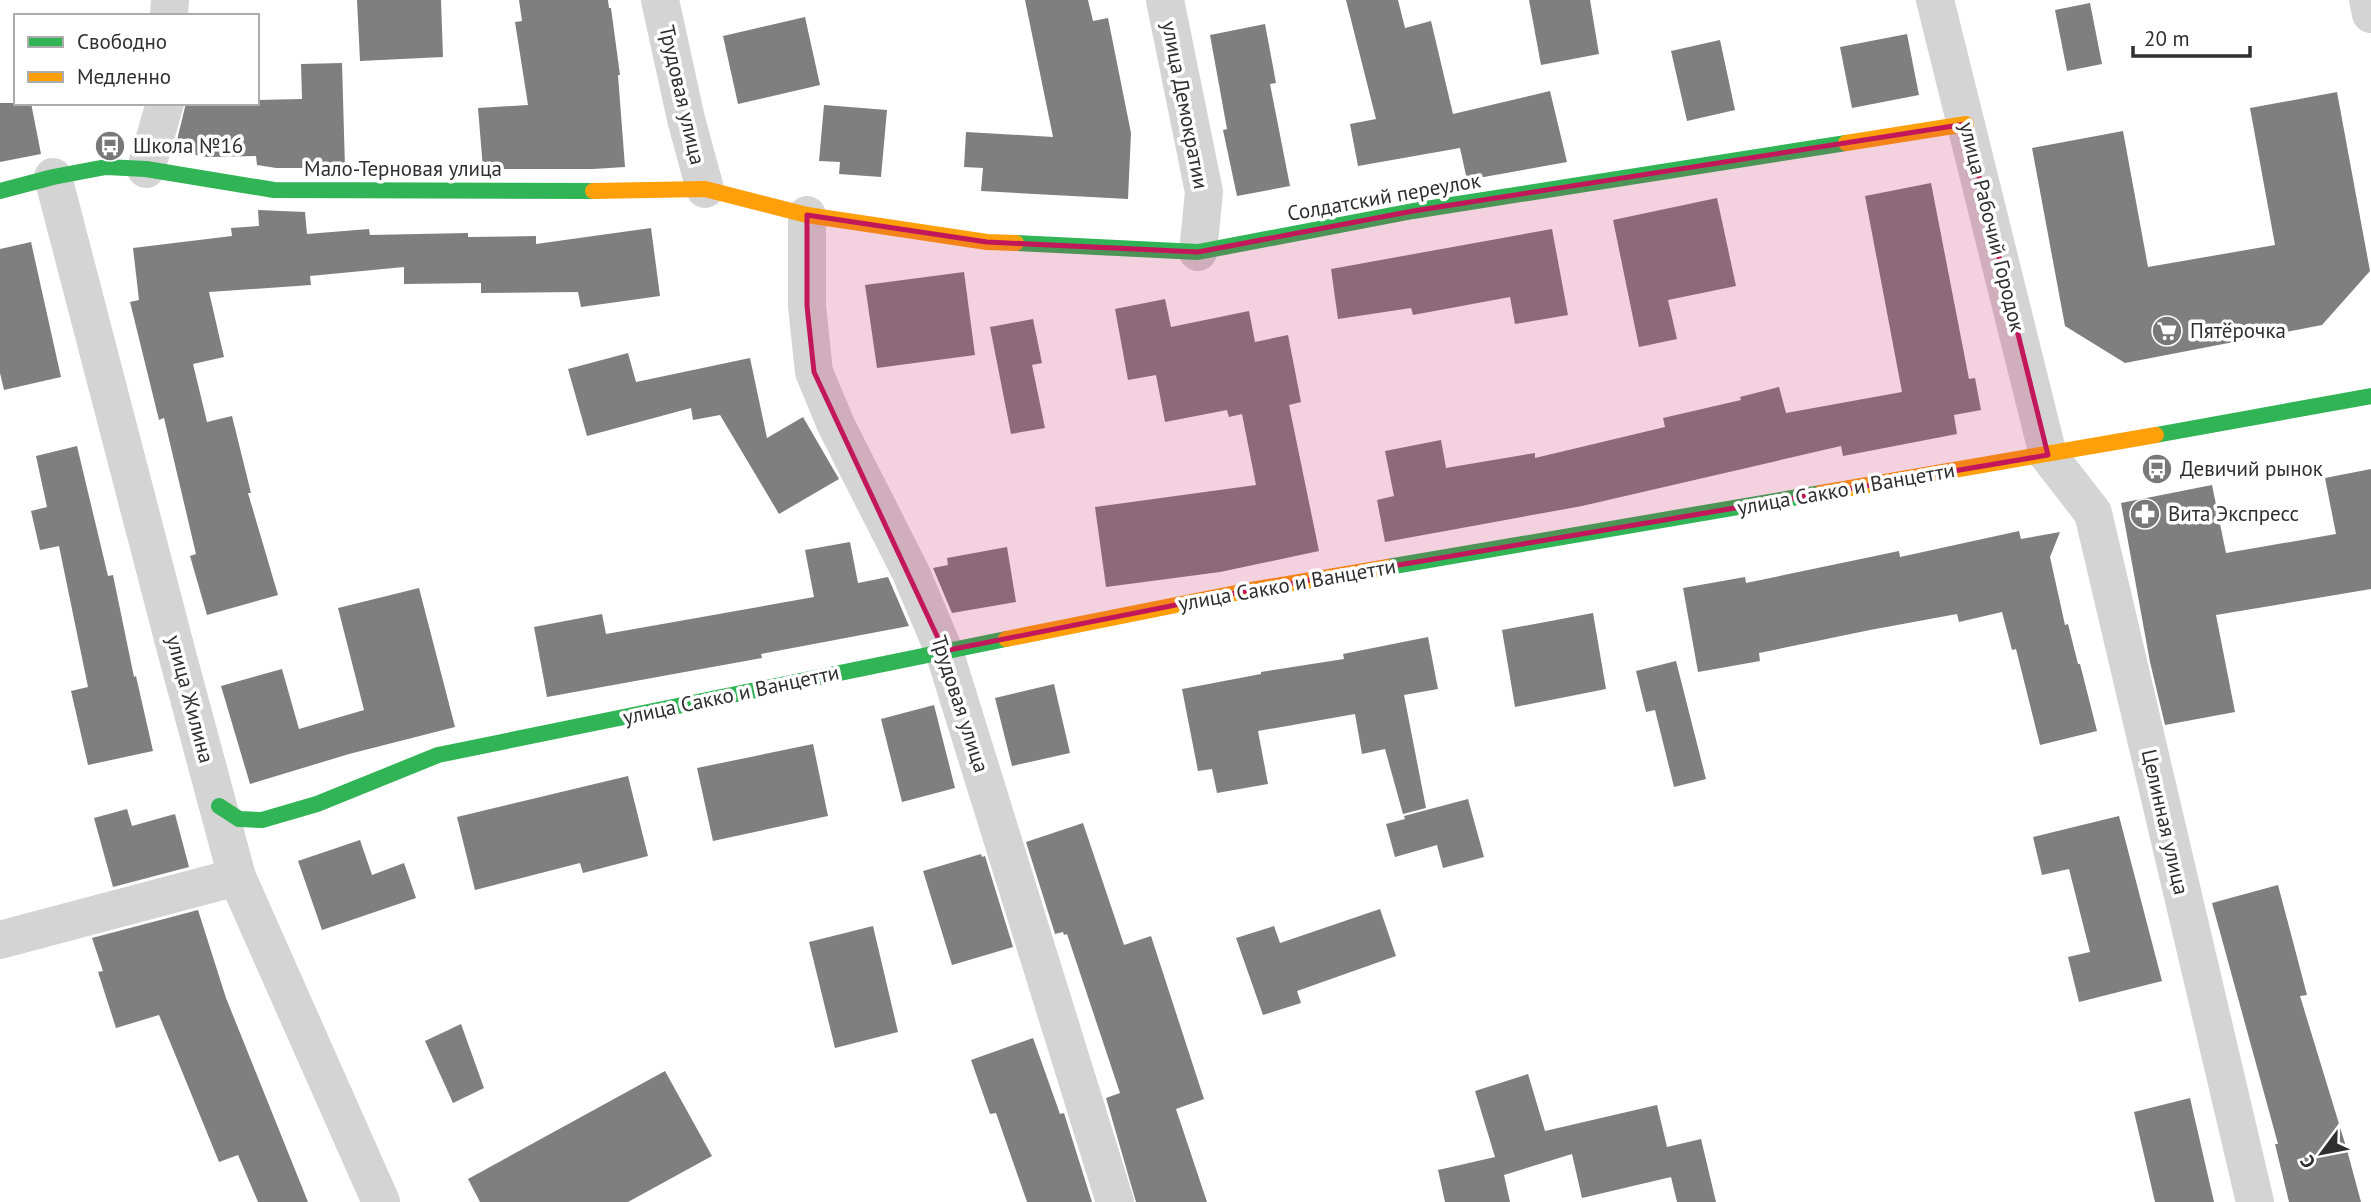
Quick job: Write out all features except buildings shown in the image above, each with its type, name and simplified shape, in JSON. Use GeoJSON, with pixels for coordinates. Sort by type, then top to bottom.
{"type":"FeatureCollection","features":[{"type":"Feature","properties":{"kind":"street","name":"Трудовая улица"},"geometry":{"type":"LineString","coordinates":[[660,0],[686,119],[705,189]]}},
{"type":"Feature","properties":{"kind":"street","name":"улица Демократии"},"geometry":{"type":"LineString","coordinates":[[1165,0],[1204,192],[1198,252]]}},
{"type":"Feature","properties":{"kind":"street","name":"улица Рабочий Городок"},"geometry":{"type":"LineString","coordinates":[[1935,0],[2048,455]]}},
{"type":"Feature","properties":{"kind":"street"},"geometry":{"type":"LineString","coordinates":[[2368,0],[2371,14]]}},
{"type":"Feature","properties":{"kind":"street"},"geometry":{"type":"LineString","coordinates":[[146,169],[164,105]]}},
{"type":"Feature","properties":{"kind":"street","name":"Солдатский переулок"},"geometry":{"type":"LineString","coordinates":[[807,215],[987,243],[1198,252],[1413,211],[1966,124]]}},
{"type":"Feature","properties":{"kind":"street","name":"Мало-Терновая улица"},"geometry":{"type":"LineString","coordinates":[[0,191],[106,167],[146,169],[274,190],[705,189],[807,215]]}},
{"type":"Feature","properties":{"kind":"street","name":"улица Жилина"},"geometry":{"type":"LineString","coordinates":[[53,177],[237,877],[380,1202]]}},
{"type":"Feature","properties":{"kind":"street","name":"Трудовая улица"},"geometry":{"type":"LineString","coordinates":[[807,215],[807,306],[814,372],[836,425],[911,573],[944,651],[1115,1202]]}},
{"type":"Feature","properties":{"kind":"street","name":"улица Сакко и Ванцетти"},"geometry":{"type":"LineString","coordinates":[[219,806],[239,819],[262,820],[317,804],[438,755],[944,651],[1251,590],[2048,455],[2371,396]]}},
{"type":"Feature","properties":{"kind":"street","name":"Целинная улица"},"geometry":{"type":"LineString","coordinates":[[2048,455],[2093,513],[2255,1202]]}},
{"type":"Feature","properties":{"kind":"street"},"geometry":{"type":"LineString","coordinates":[[0,940],[237,877]]}},
{"type":"Feature","properties":{"kind":"highlighted area"},"geometry":{"type":"Polygon","coordinates":[[[1966,124],[2048,455],[1251,590],[944,651],[814,372],[807,306],[807,215],[987,242],[1198,252],[1413,211],[1966,124]]]}},
{"type":"Feature","properties":{"kind":"traffic: fast"},"geometry":{"type":"LineString","coordinates":[[1016,243],[1198,252],[1413,211],[1846,143]]}},
{"type":"Feature","properties":{"kind":"traffic: fast"},"geometry":{"type":"LineString","coordinates":[[0,191],[106,167],[146,169],[274,190],[593,191]]}},
{"type":"Feature","properties":{"kind":"traffic: fast"},"geometry":{"type":"LineString","coordinates":[[2156,435],[2371,396]]}},
{"type":"Feature","properties":{"kind":"traffic: fast"},"geometry":{"type":"LineString","coordinates":[[1388,567],[1821,493]]}},
{"type":"Feature","properties":{"kind":"traffic: fast"},"geometry":{"type":"LineString","coordinates":[[219,806],[239,819],[262,820],[317,804],[438,755],[1006,639]]}},
{"type":"Feature","properties":{"kind":"traffic: slow"},"geometry":{"type":"LineString","coordinates":[[1846,143],[1966,124]]}},
{"type":"Feature","properties":{"kind":"traffic: slow"},"geometry":{"type":"LineString","coordinates":[[593,191],[705,189],[807,215],[987,242],[1016,243]]}},
{"type":"Feature","properties":{"kind":"traffic: slow"},"geometry":{"type":"LineString","coordinates":[[1821,493],[2156,435]]}},
{"type":"Feature","properties":{"kind":"traffic: slow"},"geometry":{"type":"LineString","coordinates":[[1006,639],[1251,590],[1388,567]]}},
{"type":"Feature","properties":{"kind":"place","name":"Школа №16"},"geometry":{"type":"Point","coordinates":[110,146]}},
{"type":"Feature","properties":{"kind":"place","name":"Пятёрочка"},"geometry":{"type":"Point","coordinates":[2167,331]}},
{"type":"Feature","properties":{"kind":"place","name":"Девичий рынок"},"geometry":{"type":"Point","coordinates":[2157,469]}},
{"type":"Feature","properties":{"kind":"place","name":"Вита Экспресс"},"geometry":{"type":"Point","coordinates":[2145,514]}}]}
